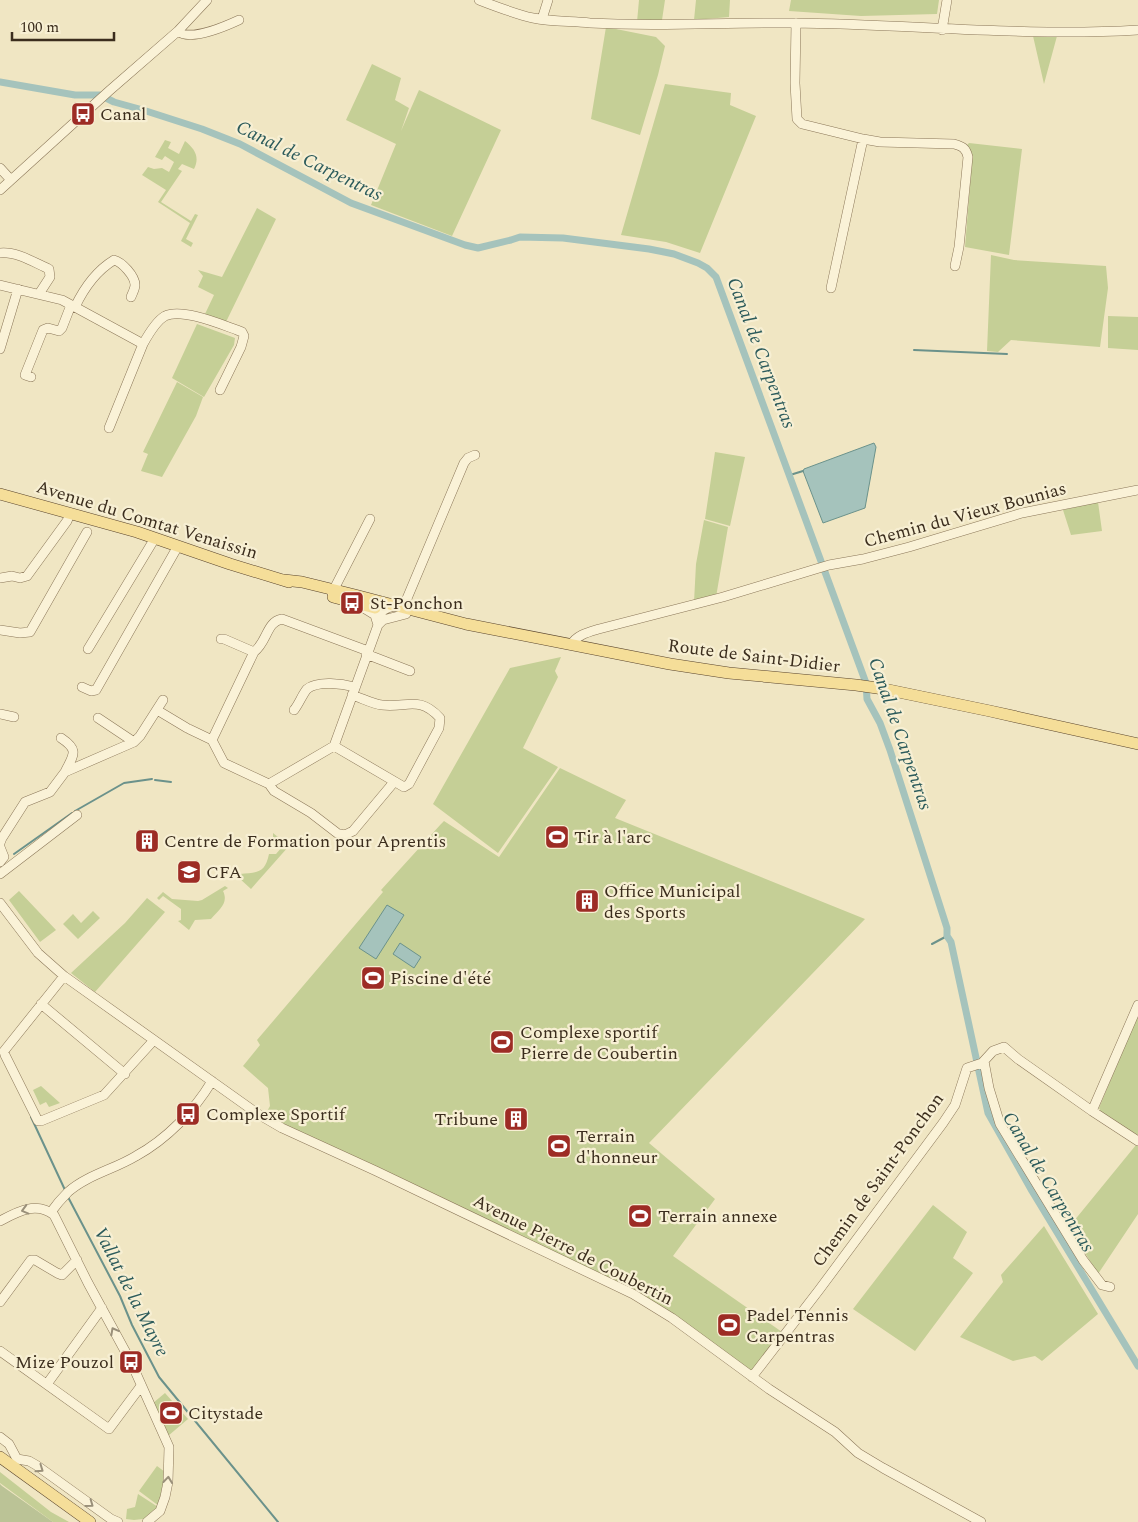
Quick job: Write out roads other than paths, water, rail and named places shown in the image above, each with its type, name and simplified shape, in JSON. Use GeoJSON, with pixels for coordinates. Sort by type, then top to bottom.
{"type":"FeatureCollection","features":[{"type":"Feature","properties":{"kind":"main road","name":"Avenue du Comtat Venaissin"},"geometry":{"type":"LineString","coordinates":[[0,494],[155,538],[230,564],[284,580],[302,582],[352,602],[381,618],[402,609]]}},
{"type":"Feature","properties":{"kind":"main road","name":"Avenue du Comtat Venaissin"},"geometry":{"type":"LineString","coordinates":[[332,593],[369,598],[402,609],[571,645]]}},
{"type":"Feature","properties":{"kind":"main road","name":"Route de Saint-Didier"},"geometry":{"type":"LineString","coordinates":[[571,645],[698,669],[870,687],[982,709],[1138,744]]}},
{"type":"Feature","properties":{"kind":"main road"},"geometry":{"type":"LineString","coordinates":[[0,1457],[78,1522]]}},
{"type":"Feature","properties":{"kind":"main road"},"geometry":{"type":"LineString","coordinates":[[9,1466],[90,1522]]}},
{"type":"Feature","properties":{"kind":"street"},"geometry":{"type":"LineString","coordinates":[[0,190],[178,31],[207,0]]}},
{"type":"Feature","properties":{"kind":"street"},"geometry":{"type":"LineString","coordinates":[[479,0],[514,13],[542,20],[635,25],[796,23],[942,30],[1058,32],[1138,30]]}},
{"type":"Feature","properties":{"kind":"street"},"geometry":{"type":"LineString","coordinates":[[542,20],[548,0]]}},
{"type":"Feature","properties":{"kind":"street"},"geometry":{"type":"LineString","coordinates":[[942,30],[947,0]]}},
{"type":"Feature","properties":{"kind":"street"},"geometry":{"type":"LineString","coordinates":[[178,31],[185,35],[192,35],[219,28],[239,20]]}},
{"type":"Feature","properties":{"kind":"street"},"geometry":{"type":"LineString","coordinates":[[796,23],[795,84],[797,119],[802,124],[863,140],[954,144],[962,146],[966,150],[968,157],[959,247],[955,266]]}},
{"type":"Feature","properties":{"kind":"street"},"geometry":{"type":"LineString","coordinates":[[831,288],[863,140]]}},
{"type":"Feature","properties":{"kind":"street"},"geometry":{"type":"LineString","coordinates":[[0,168],[11,180]]}},
{"type":"Feature","properties":{"kind":"street"},"geometry":{"type":"LineString","coordinates":[[0,252],[5,252],[49,269],[50,278],[39,294]]}},
{"type":"Feature","properties":{"kind":"street"},"geometry":{"type":"LineString","coordinates":[[32,377],[25,375],[43,330],[48,328],[59,332],[85,286],[114,260],[120,262],[133,278],[135,285],[131,297]]}},
{"type":"Feature","properties":{"kind":"street"},"geometry":{"type":"LineString","coordinates":[[0,285],[62,300],[143,344]]}},
{"type":"Feature","properties":{"kind":"street"},"geometry":{"type":"LineString","coordinates":[[0,349],[18,289]]}},
{"type":"Feature","properties":{"kind":"street"},"geometry":{"type":"LineString","coordinates":[[109,428],[143,344],[165,316],[173,314],[201,318],[242,332],[244,336],[241,347],[220,390]]}},
{"type":"Feature","properties":{"kind":"street"},"geometry":{"type":"LineString","coordinates":[[402,609],[464,463],[468,458],[475,455]]}},
{"type":"Feature","properties":{"kind":"street","name":"Chemin du Vieux Bounias"},"geometry":{"type":"LineString","coordinates":[[571,645],[579,636],[599,629],[723,597],[819,568],[864,559],[1022,514],[1138,490]]}},
{"type":"Feature","properties":{"kind":"street"},"geometry":{"type":"LineString","coordinates":[[0,578],[27,576],[67,521],[70,514]]}},
{"type":"Feature","properties":{"kind":"street"},"geometry":{"type":"LineString","coordinates":[[332,593],[370,519]]}},
{"type":"Feature","properties":{"kind":"street"},"geometry":{"type":"LineString","coordinates":[[0,630],[20,633],[30,632],[86,532]]}},
{"type":"Feature","properties":{"kind":"street"},"geometry":{"type":"LineString","coordinates":[[88,649],[155,538]]}},
{"type":"Feature","properties":{"kind":"street"},"geometry":{"type":"LineString","coordinates":[[82,688],[96,690],[178,546]]}},
{"type":"Feature","properties":{"kind":"street"},"geometry":{"type":"LineString","coordinates":[[269,784],[334,746],[381,618],[369,598]]}},
{"type":"Feature","properties":{"kind":"street"},"geometry":{"type":"LineString","coordinates":[[212,740],[254,652],[261,646],[272,624],[282,619],[410,671]]}},
{"type":"Feature","properties":{"kind":"street"},"geometry":{"type":"LineString","coordinates":[[221,639],[254,652]]}},
{"type":"Feature","properties":{"kind":"street"},"geometry":{"type":"LineString","coordinates":[[294,710],[306,690],[312,686],[340,683],[380,705],[424,705],[434,711],[440,718],[439,728],[409,784],[404,787],[334,746]]}},
{"type":"Feature","properties":{"kind":"street"},"geometry":{"type":"LineString","coordinates":[[65,772],[134,742],[140,736],[163,700]]}},
{"type":"Feature","properties":{"kind":"street"},"geometry":{"type":"LineString","coordinates":[[157,710],[212,740],[224,763],[269,784],[274,790],[311,813],[337,833],[345,834],[353,831],[394,782]]}},
{"type":"Feature","properties":{"kind":"street"},"geometry":{"type":"LineString","coordinates":[[0,714],[14,717]]}},
{"type":"Feature","properties":{"kind":"street"},"geometry":{"type":"LineString","coordinates":[[98,718],[134,742]]}},
{"type":"Feature","properties":{"kind":"street"},"geometry":{"type":"LineString","coordinates":[[0,862],[4,857],[0,845],[2,838],[26,802],[50,792],[65,772],[71,760],[72,745],[61,738]]}},
{"type":"Feature","properties":{"kind":"street"},"geometry":{"type":"LineString","coordinates":[[0,874],[77,815]]}},
{"type":"Feature","properties":{"kind":"street","name":"Avenue Pierre de Coubertin"},"geometry":{"type":"LineString","coordinates":[[0,903],[38,953],[64,976],[258,1114],[282,1128],[376,1170],[633,1294],[672,1318],[752,1377],[835,1432],[858,1452],[882,1468],[981,1522]]}},
{"type":"Feature","properties":{"kind":"street"},"geometry":{"type":"LineString","coordinates":[[64,976],[4,1051],[4,1055],[38,1121],[104,1095],[154,1040]]}},
{"type":"Feature","properties":{"kind":"street"},"geometry":{"type":"LineString","coordinates":[[41,1004],[125,1074]]}},
{"type":"Feature","properties":{"kind":"street"},"geometry":{"type":"LineString","coordinates":[[1138,1005],[1092,1112],[1138,1141]]}},
{"type":"Feature","properties":{"kind":"street","name":"Chemin de Saint-Ponchon"},"geometry":{"type":"LineString","coordinates":[[752,1377],[943,1123],[955,1105],[967,1068],[983,1062],[993,1051],[1004,1047],[1092,1112]]}},
{"type":"Feature","properties":{"kind":"street"},"geometry":{"type":"LineString","coordinates":[[983,1062],[1000,1124],[1083,1260],[1102,1285],[1110,1287]]}},
{"type":"Feature","properties":{"kind":"street"},"geometry":{"type":"LineString","coordinates":[[51,1212],[77,1186],[136,1156],[158,1142],[198,1103],[212,1081]]}},
{"type":"Feature","properties":{"kind":"street"},"geometry":{"type":"LineString","coordinates":[[0,1221],[24,1209],[41,1208],[51,1212],[56,1218],[130,1362],[167,1440],[170,1454],[165,1497],[160,1511],[147,1522]]}},
{"type":"Feature","properties":{"kind":"street"},"geometry":{"type":"LineString","coordinates":[[0,1302],[31,1260],[35,1260],[62,1275],[77,1260]]}},
{"type":"Feature","properties":{"kind":"street"},"geometry":{"type":"LineString","coordinates":[[46,1384],[102,1308]]}},
{"type":"Feature","properties":{"kind":"street"},"geometry":{"type":"LineString","coordinates":[[0,1351],[110,1429],[141,1386]]}},
{"type":"Feature","properties":{"kind":"street"},"geometry":{"type":"LineString","coordinates":[[0,1437],[9,1444],[9,1466],[29,1461],[118,1522]]}},
{"type":"Feature","properties":{"kind":"water"},"geometry":{"type":"Polygon","coordinates":[[[874,443],[876,447],[865,508],[823,523],[803,471],[804,469],[874,443]]]}},
{"type":"Feature","properties":{"kind":"water"},"geometry":{"type":"Polygon","coordinates":[[[387,905],[404,915],[376,959],[359,948],[387,905]]]}},
{"type":"Feature","properties":{"kind":"water"},"geometry":{"type":"Polygon","coordinates":[[[400,943],[421,957],[414,968],[393,954],[400,943]]]}},
{"type":"Feature","properties":{"kind":"waterway","name":"Canal de Carpentras"},"geometry":{"type":"LineString","coordinates":[[0,82],[75,95],[100,95],[114,102],[202,129],[240,144],[351,203],[465,245],[478,248],[520,237],[563,238],[674,254],[698,263],[707,268],[716,277],[866,683],[867,699],[880,723],[890,750],[947,928],[947,936],[951,942],[988,1113],[1032,1191],[1138,1366]]}},
{"type":"Feature","properties":{"kind":"waterway"},"geometry":{"type":"LineString","coordinates":[[914,350],[1007,354]]}},
{"type":"Feature","properties":{"kind":"waterway"},"geometry":{"type":"LineString","coordinates":[[790,475],[803,471]]}},
{"type":"Feature","properties":{"kind":"waterway"},"geometry":{"type":"LineString","coordinates":[[75,811],[124,783],[152,779]]}},
{"type":"Feature","properties":{"kind":"waterway"},"geometry":{"type":"LineString","coordinates":[[155,780],[171,782]]}},
{"type":"Feature","properties":{"kind":"waterway"},"geometry":{"type":"LineString","coordinates":[[14,854],[72,813]]}},
{"type":"Feature","properties":{"kind":"waterway"},"geometry":{"type":"LineString","coordinates":[[932,944],[947,936]]}},
{"type":"Feature","properties":{"kind":"waterway","name":"Vallat de la Mayre"},"geometry":{"type":"LineString","coordinates":[[31,1117],[65,1190]]}},
{"type":"Feature","properties":{"kind":"waterway","name":"Vallat de la Mayre"},"geometry":{"type":"LineString","coordinates":[[68,1197],[120,1296],[132,1325],[159,1377],[278,1522]]}},
{"type":"Feature","properties":{"kind":"place","name":"Canal"},"geometry":{"type":"Point","coordinates":[83,114]}},
{"type":"Feature","properties":{"kind":"place","name":"St-Ponchon"},"geometry":{"type":"Point","coordinates":[352,603]}},
{"type":"Feature","properties":{"kind":"place","name":"Tir à l'arc"},"geometry":{"type":"Point","coordinates":[557,837]}},
{"type":"Feature","properties":{"kind":"place","name":"Centre de Formation pour Aprentis"},"geometry":{"type":"Point","coordinates":[147,841]}},
{"type":"Feature","properties":{"kind":"place","name":"CFA"},"geometry":{"type":"Point","coordinates":[189,872]}},
{"type":"Feature","properties":{"kind":"place","name":"Office Municipal des Sports"},"geometry":{"type":"Point","coordinates":[587,901]}},
{"type":"Feature","properties":{"kind":"place","name":"Piscine d'été"},"geometry":{"type":"Point","coordinates":[373,978]}},
{"type":"Feature","properties":{"kind":"place","name":"Complexe sportif Pierre de Coubertin"},"geometry":{"type":"Point","coordinates":[502,1042]}},
{"type":"Feature","properties":{"kind":"place","name":"Complexe Sportif"},"geometry":{"type":"Point","coordinates":[188,1114]}},
{"type":"Feature","properties":{"kind":"place","name":"Tribune"},"geometry":{"type":"Point","coordinates":[516,1119]}},
{"type":"Feature","properties":{"kind":"place","name":"Terrain d'honneur"},"geometry":{"type":"Point","coordinates":[559,1146]}},
{"type":"Feature","properties":{"kind":"place","name":"Terrain annexe"},"geometry":{"type":"Point","coordinates":[640,1216]}},
{"type":"Feature","properties":{"kind":"place","name":"Padel Tennis Carpentras"},"geometry":{"type":"Point","coordinates":[729,1325]}},
{"type":"Feature","properties":{"kind":"place","name":"Mize Pouzol"},"geometry":{"type":"Point","coordinates":[131,1362]}},
{"type":"Feature","properties":{"kind":"place","name":"Citystade"},"geometry":{"type":"Point","coordinates":[171,1413]}}]}
